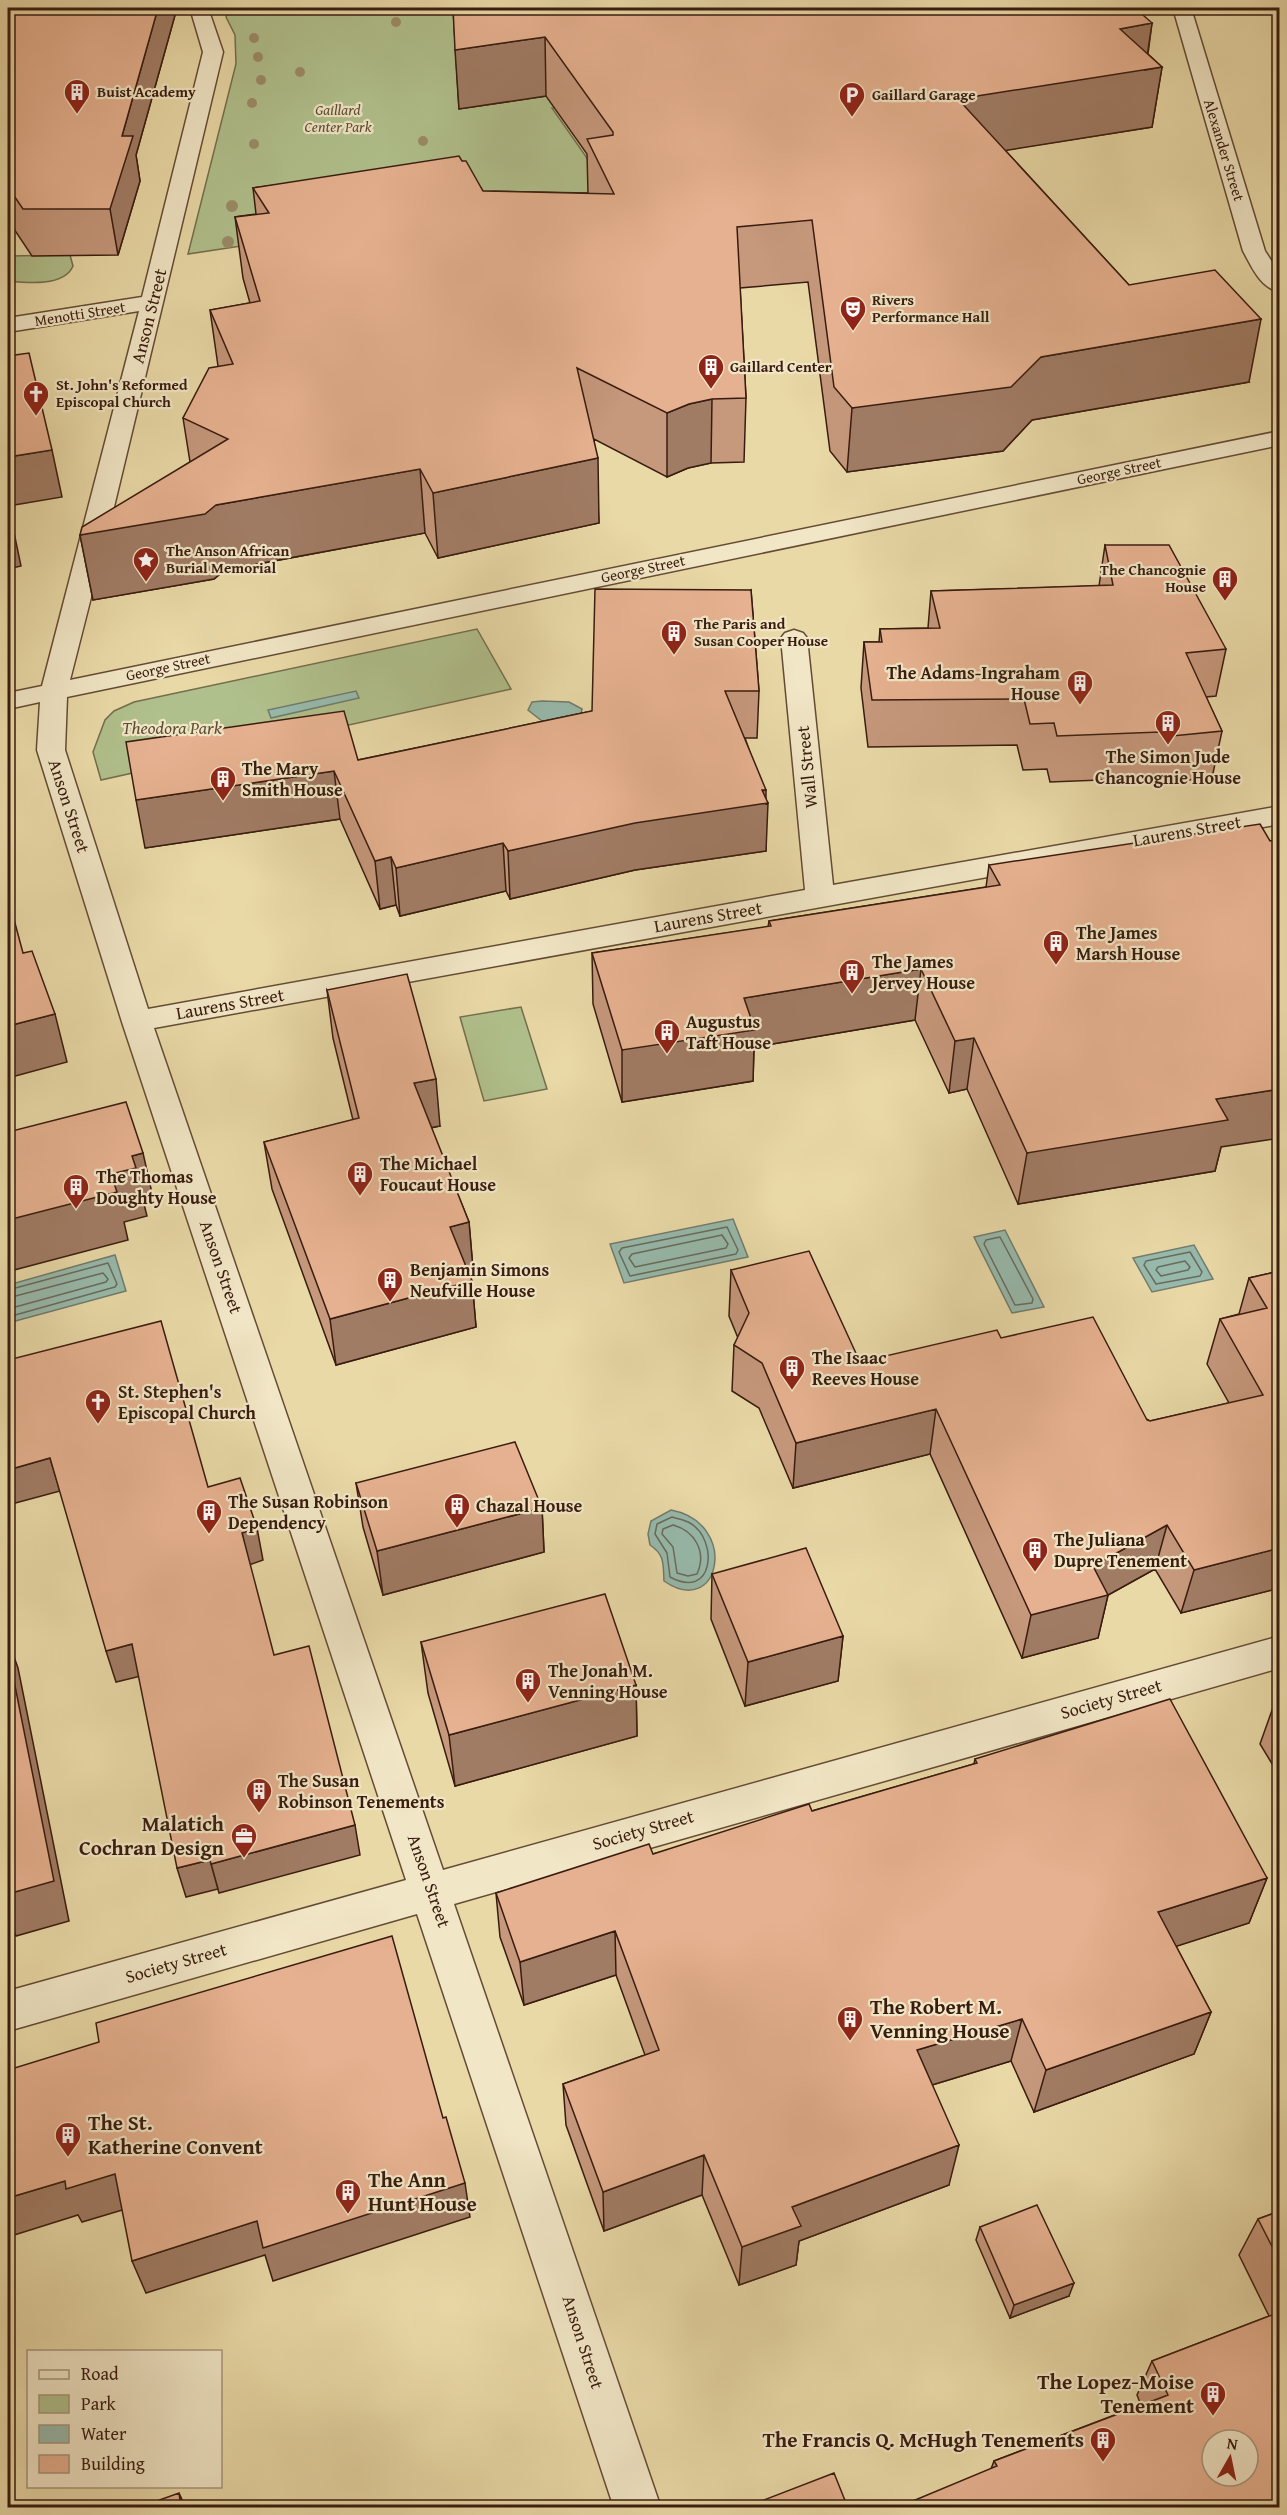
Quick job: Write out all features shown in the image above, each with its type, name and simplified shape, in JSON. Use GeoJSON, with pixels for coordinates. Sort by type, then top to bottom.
{"type":"FeatureCollection","features":[{"type":"Feature","properties":{"kind":"street","name":"Anson Street"},"geometry":{"type":"LineString","coordinates":[[199,8],[213,52],[54,690],[51,750],[137,1022],[432,1890],[638,2508]]}},
{"type":"Feature","properties":{"kind":"street","name":"Alexander Street"},"geometry":{"type":"LineString","coordinates":[[1182,8],[1254,251],[1265,272],[1280,286]]}},
{"type":"Feature","properties":{"kind":"street","name":"Menotti Street"},"geometry":{"type":"LineString","coordinates":[[8,325],[152,302]]}},
{"type":"Feature","properties":{"kind":"street","name":"George Street"},"geometry":{"type":"LineString","coordinates":[[8,700],[1280,438]]}},
{"type":"Feature","properties":{"kind":"street","name":"Wall Street"},"geometry":{"type":"LineString","coordinates":[[794,638],[820,897]]}},
{"type":"Feature","properties":{"kind":"street","name":"Laurens Street"},"geometry":{"type":"LineString","coordinates":[[137,1022],[185,1011],[1280,815]]}},
{"type":"Feature","properties":{"kind":"street","name":"Society Street"},"geometry":{"type":"LineString","coordinates":[[8,2011],[1280,1652]]}},
{"type":"Feature","properties":{"kind":"green space","name":"Gaillard Center Park"},"geometry":{"type":"Polygon","coordinates":[[[231,8],[452,8],[453,10],[471,8],[665,90],[552,108],[610,191],[188,254],[236,64],[235,35],[226,17],[231,8]]]}},
{"type":"Feature","properties":{"kind":"green space"},"geometry":{"type":"Polygon","coordinates":[[[70,255],[73,266],[68,273],[53,281],[8,281],[8,256],[70,255]]]}},
{"type":"Feature","properties":{"kind":"green space","name":"Theodora Park"},"geometry":{"type":"Polygon","coordinates":[[[477,629],[511,689],[101,780],[93,752],[105,720],[114,711],[134,702],[477,629]]]}},
{"type":"Feature","properties":{"kind":"green space"},"geometry":{"type":"Polygon","coordinates":[[[521,1007],[547,1089],[484,1101],[460,1017],[521,1007]]]}},
{"type":"Feature","properties":{"kind":"water"},"geometry":{"type":"Polygon","coordinates":[[[356,691],[359,698],[271,718],[268,710],[356,691]]]}},
{"type":"Feature","properties":{"kind":"water"},"geometry":{"type":"Polygon","coordinates":[[[532,702],[569,702],[582,709],[581,715],[547,725],[528,710],[532,702]]]}},
{"type":"Feature","properties":{"kind":"water"},"geometry":{"type":"Polygon","coordinates":[[[733,1219],[748,1257],[624,1283],[610,1244],[733,1219]]]}},
{"type":"Feature","properties":{"kind":"water"},"geometry":{"type":"Polygon","coordinates":[[[1005,1230],[1044,1307],[1012,1313],[974,1237],[1005,1230]]]}},
{"type":"Feature","properties":{"kind":"water"},"geometry":{"type":"Polygon","coordinates":[[[1194,1245],[1213,1279],[1152,1292],[1133,1258],[1194,1245]]]}},
{"type":"Feature","properties":{"kind":"water"},"geometry":{"type":"Polygon","coordinates":[[[115,1255],[126,1291],[8,1323],[8,1285],[115,1255]]]}},
{"type":"Feature","properties":{"kind":"water"},"geometry":{"type":"Polygon","coordinates":[[[671,1510],[693,1518],[707,1532],[714,1548],[714,1565],[709,1579],[698,1588],[683,1590],[664,1581],[661,1556],[650,1545],[648,1534],[651,1521],[671,1510]]]}},
{"type":"Feature","properties":{"kind":"building","name":"Buist Academy"},"geometry":{"type":"Polygon","coordinates":[[[8,8],[158,8],[122,136],[133,136],[110,209],[23,209],[8,187],[8,8]]]}},
{"type":"Feature","properties":{"kind":"building"},"geometry":{"type":"Polygon","coordinates":[[[453,8],[1135,8],[1152,23],[1120,29],[1162,67],[958,99],[1129,285],[1215,270],[1261,319],[1041,357],[1011,387],[852,408],[834,387],[812,220],[737,227],[746,398],[712,399],[689,404],[667,413],[577,368],[598,458],[433,493],[420,469],[216,505],[205,514],[80,535],[82,527],[228,439],[183,418],[209,368],[233,364],[210,310],[260,301],[235,217],[269,213],[253,188],[459,156],[462,161],[466,161],[483,191],[614,194],[587,139],[613,135],[613,132],[545,37],[455,50],[453,8]]]}},
{"type":"Feature","properties":{"kind":"building"},"geometry":{"type":"Polygon","coordinates":[[[29,353],[52,450],[8,457],[8,356],[29,353]]]}},
{"type":"Feature","properties":{"kind":"building"},"geometry":{"type":"Polygon","coordinates":[[[1105,545],[1169,545],[1226,649],[1186,653],[1222,731],[1162,737],[1160,732],[1057,736],[1054,723],[1030,724],[1024,699],[872,700],[864,642],[882,642],[880,629],[940,628],[931,591],[1113,585],[1105,545]]]}},
{"type":"Feature","properties":{"kind":"building"},"geometry":{"type":"Polygon","coordinates":[[[595,589],[751,590],[759,691],[725,691],[766,790],[762,790],[768,803],[635,823],[508,851],[503,843],[396,868],[391,857],[375,861],[334,771],[136,800],[126,742],[344,711],[358,760],[592,711],[595,589]]]}},
{"type":"Feature","properties":{"kind":"building"},"geometry":{"type":"Polygon","coordinates":[[[1260,824],[1270,841],[1280,839],[1280,1015],[1277,1016],[1280,1021],[1280,1089],[1216,1099],[1228,1120],[1027,1153],[974,1038],[955,1041],[921,969],[744,998],[755,1030],[622,1050],[592,953],[771,926],[769,921],[1000,885],[989,865],[1260,824]]]}},
{"type":"Feature","properties":{"kind":"building"},"geometry":{"type":"Polygon","coordinates":[[[8,897],[23,953],[32,951],[55,1014],[8,1026],[8,897]]]}},
{"type":"Feature","properties":{"kind":"building"},"geometry":{"type":"Polygon","coordinates":[[[407,974],[436,1079],[414,1083],[469,1222],[450,1227],[472,1281],[330,1319],[264,1142],[359,1118],[327,990],[407,974]]]}},
{"type":"Feature","properties":{"kind":"building"},"geometry":{"type":"Polygon","coordinates":[[[126,1102],[143,1153],[132,1156],[136,1168],[111,1174],[117,1192],[8,1220],[8,1132],[126,1102]]]}},
{"type":"Feature","properties":{"kind":"building"},"geometry":{"type":"Polygon","coordinates":[[[809,1251],[860,1362],[997,1330],[1001,1338],[1093,1317],[1147,1420],[1150,1421],[1263,1395],[1220,1319],[1267,1308],[1249,1278],[1280,1271],[1280,1493],[1276,1494],[1280,1500],[1280,1548],[1194,1570],[1167,1525],[1093,1566],[1108,1595],[1031,1615],[936,1409],[796,1443],[762,1363],[734,1345],[749,1313],[731,1270],[809,1251]]]}},
{"type":"Feature","properties":{"kind":"building"},"geometry":{"type":"Polygon","coordinates":[[[161,1321],[208,1487],[240,1478],[257,1528],[242,1533],[274,1655],[309,1646],[355,1825],[211,1864],[210,1860],[177,1868],[132,1644],[106,1651],[50,1458],[8,1470],[8,1360],[161,1321]]]}},
{"type":"Feature","properties":{"kind":"building"},"geometry":{"type":"Polygon","coordinates":[[[515,1442],[542,1508],[377,1551],[356,1483],[515,1442]]]}},
{"type":"Feature","properties":{"kind":"building"},"geometry":{"type":"Polygon","coordinates":[[[806,1548],[843,1636],[748,1662],[712,1574],[806,1548]]]}},
{"type":"Feature","properties":{"kind":"building"},"geometry":{"type":"Polygon","coordinates":[[[605,1594],[636,1685],[449,1735],[421,1642],[605,1594]]]}},
{"type":"Feature","properties":{"kind":"building"},"geometry":{"type":"Polygon","coordinates":[[[8,1651],[54,1881],[8,1894],[8,1651]]]}},
{"type":"Feature","properties":{"kind":"building"},"geometry":{"type":"Polygon","coordinates":[[[1170,1699],[1267,1878],[1158,1912],[1211,2012],[1046,2070],[1022,2019],[917,2050],[959,2145],[792,2207],[801,2226],[742,2247],[704,2155],[603,2192],[563,2084],[659,2050],[615,1931],[520,1962],[496,1893],[649,1844],[653,1854],[809,1804],[812,1811],[977,1763],[975,1759],[1170,1699]]]}},
{"type":"Feature","properties":{"kind":"building"},"geometry":{"type":"Polygon","coordinates":[[[392,1936],[443,2118],[446,2117],[465,2183],[263,2248],[257,2221],[132,2261],[115,2174],[66,2189],[65,2181],[8,2198],[8,2070],[99,2042],[96,2023],[392,1936]]]}},
{"type":"Feature","properties":{"kind":"building"},"geometry":{"type":"Polygon","coordinates":[[[1037,2205],[1074,2283],[1014,2305],[980,2227],[1037,2205]]]}},
{"type":"Feature","properties":{"kind":"building"},"geometry":{"type":"Polygon","coordinates":[[[1280,2211],[1280,2262],[1258,2219],[1280,2211]]]}},
{"type":"Feature","properties":{"kind":"building"},"geometry":{"type":"Polygon","coordinates":[[[1280,2312],[1280,2508],[896,2508],[997,2466],[994,2461],[1168,2395],[1152,2361],[1280,2312]]]}},
{"type":"Feature","properties":{"kind":"building"},"geometry":{"type":"Polygon","coordinates":[[[834,2473],[848,2508],[743,2508],[834,2473]]]}},
{"type":"Feature","properties":{"kind":"building"},"geometry":{"type":"Polygon","coordinates":[[[179,2493],[181,2508],[137,2508],[179,2493]]]}},
{"type":"Feature","properties":{"kind":"place","name":"Buist Academy"},"geometry":{"type":"Point","coordinates":[77,115]}},
{"type":"Feature","properties":{"kind":"place","name":"Gaillard Garage"},"geometry":{"type":"Point","coordinates":[852,118]}},
{"type":"Feature","properties":{"kind":"place","name":"Rivers Performance Hall"},"geometry":{"type":"Point","coordinates":[853,332]}},
{"type":"Feature","properties":{"kind":"place","name":"Gaillard Center"},"geometry":{"type":"Point","coordinates":[711,390]}},
{"type":"Feature","properties":{"kind":"place","name":"St. John's Reformed Episcopal Church"},"geometry":{"type":"Point","coordinates":[36,417]}},
{"type":"Feature","properties":{"kind":"place","name":"The Anson African Burial Memorial"},"geometry":{"type":"Point","coordinates":[146,583]}},
{"type":"Feature","properties":{"kind":"place","name":"The Chancognie House"},"geometry":{"type":"Point","coordinates":[1225,602]}},
{"type":"Feature","properties":{"kind":"place","name":"The Paris and Susan Cooper House"},"geometry":{"type":"Point","coordinates":[674,656]}},
{"type":"Feature","properties":{"kind":"place","name":"The Adams-Ingraham House"},"geometry":{"type":"Point","coordinates":[1080,706]}},
{"type":"Feature","properties":{"kind":"place","name":"The Simon Jude Chancognie House"},"geometry":{"type":"Point","coordinates":[1168,746]}},
{"type":"Feature","properties":{"kind":"place","name":"The Mary Smith House"},"geometry":{"type":"Point","coordinates":[223,802]}},
{"type":"Feature","properties":{"kind":"place","name":"The James Marsh House"},"geometry":{"type":"Point","coordinates":[1056,966]}},
{"type":"Feature","properties":{"kind":"place","name":"The James Jervey House"},"geometry":{"type":"Point","coordinates":[852,995]}},
{"type":"Feature","properties":{"kind":"place","name":"Augustus Taft House"},"geometry":{"type":"Point","coordinates":[667,1055]}},
{"type":"Feature","properties":{"kind":"place","name":"The Michael Foucaut House"},"geometry":{"type":"Point","coordinates":[360,1197]}},
{"type":"Feature","properties":{"kind":"place","name":"The Thomas Doughty House"},"geometry":{"type":"Point","coordinates":[76,1210]}},
{"type":"Feature","properties":{"kind":"place","name":"Benjamin Simons Neufville House"},"geometry":{"type":"Point","coordinates":[390,1303]}},
{"type":"Feature","properties":{"kind":"place","name":"The Isaac Reeves House"},"geometry":{"type":"Point","coordinates":[792,1391]}},
{"type":"Feature","properties":{"kind":"place","name":"St. Stephen's Episcopal Church"},"geometry":{"type":"Point","coordinates":[98,1425]}},
{"type":"Feature","properties":{"kind":"place","name":"Chazal House"},"geometry":{"type":"Point","coordinates":[457,1529]}},
{"type":"Feature","properties":{"kind":"place","name":"The Susan Robinson Dependency"},"geometry":{"type":"Point","coordinates":[209,1535]}},
{"type":"Feature","properties":{"kind":"place","name":"The Juliana Dupre Tenement"},"geometry":{"type":"Point","coordinates":[1035,1573]}},
{"type":"Feature","properties":{"kind":"place","name":"The Jonah M. Venning House"},"geometry":{"type":"Point","coordinates":[528,1704]}},
{"type":"Feature","properties":{"kind":"place","name":"The Susan Robinson Tenements"},"geometry":{"type":"Point","coordinates":[259,1814]}},
{"type":"Feature","properties":{"kind":"place","name":"Malatich Cochran Design"},"geometry":{"type":"Point","coordinates":[244,1859]}},
{"type":"Feature","properties":{"kind":"place","name":"The Robert M. Venning House"},"geometry":{"type":"Point","coordinates":[850,2042]}},
{"type":"Feature","properties":{"kind":"place","name":"The St. Katherine Convent"},"geometry":{"type":"Point","coordinates":[68,2158]}},
{"type":"Feature","properties":{"kind":"place","name":"The Ann Hunt House"},"geometry":{"type":"Point","coordinates":[348,2215]}},
{"type":"Feature","properties":{"kind":"place","name":"The Lopez-Moise Tenement"},"geometry":{"type":"Point","coordinates":[1213,2417]}},
{"type":"Feature","properties":{"kind":"place","name":"The Francis Q. McHugh Tenements"},"geometry":{"type":"Point","coordinates":[1103,2463]}}]}
